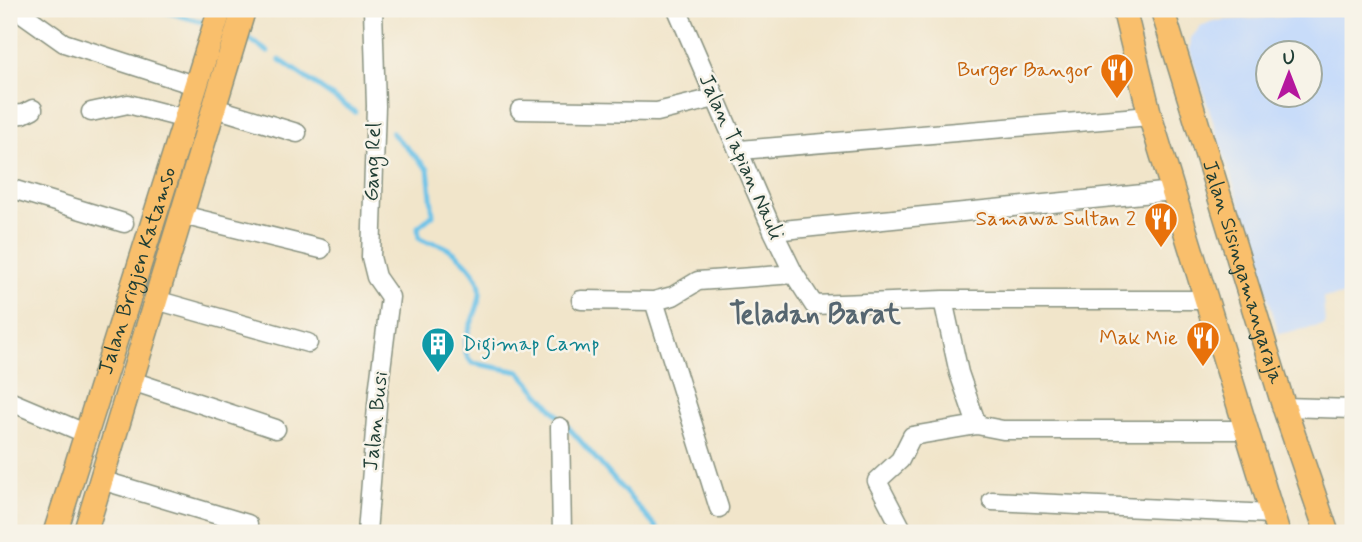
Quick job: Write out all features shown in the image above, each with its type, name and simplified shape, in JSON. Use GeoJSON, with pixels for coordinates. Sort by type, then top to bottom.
{"type":"FeatureCollection","features":[{"type":"Feature","properties":{"kind":"main road","name":"Jalan Sisingamangaraja"},"geometry":{"type":"LineString","coordinates":[[1124,9],[1150,116],[1204,300],[1275,524]]}},
{"type":"Feature","properties":{"kind":"main road","name":"Jalan Sisingamangaraja"},"geometry":{"type":"LineString","coordinates":[[1162,9],[1284,407],[1327,533]]}},
{"type":"Feature","properties":{"kind":"main road","name":"Jalan Brigjen Katamso"},"geometry":{"type":"LineString","coordinates":[[55,533],[208,49],[232,11]]}},
{"type":"Feature","properties":{"kind":"main road","name":"Jalan Brigjen Katamso"},"geometry":{"type":"LineString","coordinates":[[85,533],[231,56],[232,11]]}},
{"type":"Feature","properties":{"kind":"street"},"geometry":{"type":"LineString","coordinates":[[16,9],[64,43],[197,86]]}},
{"type":"Feature","properties":{"kind":"street","name":"Gang Rel"},"geometry":{"type":"LineString","coordinates":[[373,9],[376,106],[371,257],[376,277],[390,297],[390,310]]}},
{"type":"Feature","properties":{"kind":"street","name":"Jalan Tapian Nauli"},"geometry":{"type":"LineString","coordinates":[[677,9],[773,231],[811,303],[823,307],[943,300]]}},
{"type":"Feature","properties":{"kind":"street"},"geometry":{"type":"LineString","coordinates":[[520,110],[657,112],[715,99]]}},
{"type":"Feature","properties":{"kind":"street"},"geometry":{"type":"LineString","coordinates":[[91,112],[128,104],[186,119]]}},
{"type":"Feature","properties":{"kind":"street"},"geometry":{"type":"LineString","coordinates":[[215,108],[297,133]]}},
{"type":"Feature","properties":{"kind":"street"},"geometry":{"type":"LineString","coordinates":[[9,115],[23,114],[33,109]]}},
{"type":"Feature","properties":{"kind":"street"},"geometry":{"type":"LineString","coordinates":[[740,150],[1150,116]]}},
{"type":"Feature","properties":{"kind":"street"},"geometry":{"type":"LineString","coordinates":[[9,188],[124,223]]}},
{"type":"Feature","properties":{"kind":"street"},"geometry":{"type":"LineString","coordinates":[[773,231],[1173,191]]}},
{"type":"Feature","properties":{"kind":"street"},"geometry":{"type":"LineString","coordinates":[[182,215],[321,249]]}},
{"type":"Feature","properties":{"kind":"street"},"geometry":{"type":"LineString","coordinates":[[581,300],[654,301],[708,279],[794,274]]}},
{"type":"Feature","properties":{"kind":"street"},"geometry":{"type":"LineString","coordinates":[[156,300],[308,343]]}},
{"type":"Feature","properties":{"kind":"street"},"geometry":{"type":"LineString","coordinates":[[977,425],[959,373],[943,300],[1204,300]]}},
{"type":"Feature","properties":{"kind":"street"},"geometry":{"type":"LineString","coordinates":[[654,301],[719,508]]}},
{"type":"Feature","properties":{"kind":"street","name":"Jalan Busi"},"geometry":{"type":"LineString","coordinates":[[367,533],[378,393],[390,310]]}},
{"type":"Feature","properties":{"kind":"street"},"geometry":{"type":"LineString","coordinates":[[132,381],[276,429]]}},
{"type":"Feature","properties":{"kind":"street"},"geometry":{"type":"LineString","coordinates":[[9,401],[88,434]]}},
{"type":"Feature","properties":{"kind":"street"},"geometry":{"type":"LineString","coordinates":[[1284,407],[1353,409]]}},
{"type":"Feature","properties":{"kind":"street"},"geometry":{"type":"LineString","coordinates":[[904,533],[877,481],[900,460],[912,436],[977,425],[1003,430],[1246,430]]}},
{"type":"Feature","properties":{"kind":"street"},"geometry":{"type":"LineString","coordinates":[[560,427],[562,533]]}},
{"type":"Feature","properties":{"kind":"street"},"geometry":{"type":"LineString","coordinates":[[101,480],[248,524]]}},
{"type":"Feature","properties":{"kind":"street"},"geometry":{"type":"LineString","coordinates":[[992,502],[1275,524]]}},
{"type":"Feature","properties":{"kind":"shaded area"},"geometry":{"type":"Polygon","coordinates":[[[1353,13],[1353,295],[1323,297],[1325,325],[1279,334],[1190,51],[1191,38],[1201,26],[1213,21],[1353,13]]]}},
{"type":"Feature","properties":{"kind":"waterway"},"geometry":{"type":"LineString","coordinates":[[156,9],[210,24]]}},
{"type":"Feature","properties":{"kind":"waterway"},"geometry":{"type":"LineString","coordinates":[[242,34],[268,52]]}},
{"type":"Feature","properties":{"kind":"waterway"},"geometry":{"type":"LineString","coordinates":[[280,60],[355,112]]}},
{"type":"Feature","properties":{"kind":"waterway"},"geometry":{"type":"LineString","coordinates":[[392,133],[428,169],[433,215],[418,227],[419,238],[444,246],[455,253],[473,271],[480,287],[476,311],[467,334],[466,355],[473,363],[520,372],[661,533]]}},
{"type":"Feature","properties":{"kind":"place","name":"Burger Bangor"},"geometry":{"type":"Point","coordinates":[1117,100]}},
{"type":"Feature","properties":{"kind":"place","name":"Samawa Sultan 2"},"geometry":{"type":"Point","coordinates":[1161,249]}},
{"type":"Feature","properties":{"kind":"place","name":"Mak Mie"},"geometry":{"type":"Point","coordinates":[1203,368]}},
{"type":"Feature","properties":{"kind":"place","name":"Digimap Camp"},"geometry":{"type":"Point","coordinates":[438,374]}},
{"type":"Feature","properties":{"kind":"district","name":"Teladan Barat"},"geometry":{"type":"Point","coordinates":[815,315]}}]}
